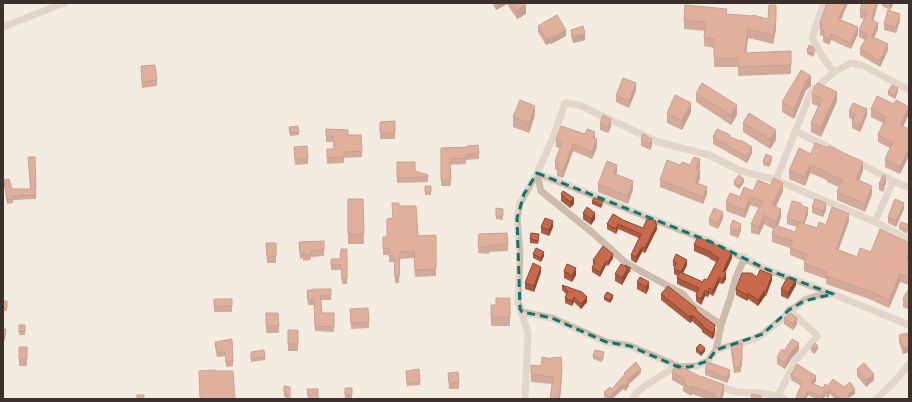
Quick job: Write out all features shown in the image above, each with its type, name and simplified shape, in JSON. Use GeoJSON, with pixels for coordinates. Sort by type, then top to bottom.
{"type":"FeatureCollection","features":[{"type":"Feature","properties":{"kind":"street"},"geometry":{"type":"LineString","coordinates":[[3,27],[64,3]]}},
{"type":"Feature","properties":{"kind":"street"},"geometry":{"type":"LineString","coordinates":[[824,3],[812,38],[824,59],[834,72]]}},
{"type":"Feature","properties":{"kind":"street"},"geometry":{"type":"LineString","coordinates":[[776,180],[794,131],[811,92],[834,72],[851,63],[862,65],[909,90]]}},
{"type":"Feature","properties":{"kind":"street"},"geometry":{"type":"LineString","coordinates":[[525,399],[528,333],[518,302],[520,253],[517,218],[520,203],[553,138],[565,103],[579,105],[658,142],[709,155],[741,171],[776,180],[874,222],[909,240]]}},
{"type":"Feature","properties":{"kind":"street"},"geometry":{"type":"LineString","coordinates":[[794,131],[825,145],[893,182],[909,188]]}},
{"type":"Feature","properties":{"kind":"street"},"geometry":{"type":"LineString","coordinates":[[537,172],[711,242],[766,268],[909,325]]}},
{"type":"Feature","properties":{"kind":"street"},"geometry":{"type":"LineString","coordinates":[[537,172],[541,191],[594,234],[626,263],[683,294],[693,306],[721,326]]}},
{"type":"Feature","properties":{"kind":"street"},"geometry":{"type":"LineString","coordinates":[[874,222],[893,182]]}},
{"type":"Feature","properties":{"kind":"street"},"geometry":{"type":"LineString","coordinates":[[633,399],[637,392],[670,370],[678,367],[697,366],[708,361],[716,350],[721,326],[736,277],[745,258]]}},
{"type":"Feature","properties":{"kind":"street"},"geometry":{"type":"LineString","coordinates":[[716,350],[754,339],[763,334],[786,316],[789,310],[797,308],[804,300],[833,294]]}},
{"type":"Feature","properties":{"kind":"street"},"geometry":{"type":"LineString","coordinates":[[711,383],[735,396],[749,391],[781,398],[795,361],[817,337],[816,334],[789,310]]}},
{"type":"Feature","properties":{"kind":"street"},"geometry":{"type":"LineString","coordinates":[[522,312],[552,318],[606,342],[630,346],[694,375]]}},
{"type":"Feature","properties":{"kind":"street"},"geometry":{"type":"LineString","coordinates":[[876,399],[896,380],[909,364]]}},
{"type":"Feature","properties":{"kind":"highlighted area"},"geometry":{"type":"Polygon","coordinates":[[[537,173],[711,242],[766,269],[833,294],[804,301],[789,310],[763,334],[716,350],[708,361],[690,367],[678,367],[630,346],[606,342],[552,318],[522,312],[520,309],[517,218],[524,194],[537,173]]]}},
{"type":"Feature","properties":{"kind":"building"},"geometry":{"type":"Polygon","coordinates":[[[512,3],[525,3],[526,5],[517,10],[512,3]]]}},
{"type":"Feature","properties":{"kind":"building"},"geometry":{"type":"Polygon","coordinates":[[[827,3],[846,3],[838,19],[858,27],[851,43],[831,34],[829,39],[823,36],[825,31],[820,29],[822,24],[820,23],[827,3]]]}},
{"type":"Feature","properties":{"kind":"building"},"geometry":{"type":"Polygon","coordinates":[[[862,3],[876,3],[872,20],[878,23],[871,36],[888,44],[880,61],[860,49],[868,35],[859,30],[867,13],[860,11],[862,3]]]}},
{"type":"Feature","properties":{"kind":"building"},"geometry":{"type":"Polygon","coordinates":[[[685,5],[727,9],[726,14],[753,15],[768,19],[769,5],[776,5],[776,20],[773,35],[748,29],[745,53],[791,51],[791,65],[738,67],[738,58],[714,58],[714,39],[704,37],[706,22],[684,20],[685,5]]]}},
{"type":"Feature","properties":{"kind":"building"},"geometry":{"type":"Polygon","coordinates":[[[888,10],[900,14],[896,27],[884,24],[888,10]]]}},
{"type":"Feature","properties":{"kind":"building"},"geometry":{"type":"Polygon","coordinates":[[[557,15],[566,30],[546,39],[538,26],[557,15]]]}},
{"type":"Feature","properties":{"kind":"building"},"geometry":{"type":"Polygon","coordinates":[[[583,26],[585,34],[573,37],[571,30],[583,26]]]}},
{"type":"Feature","properties":{"kind":"building"},"geometry":{"type":"Polygon","coordinates":[[[809,45],[815,50],[813,54],[807,51],[809,45]]]}},
{"type":"Feature","properties":{"kind":"building"},"geometry":{"type":"Polygon","coordinates":[[[155,65],[157,80],[142,82],[141,66],[155,65]]]}},
{"type":"Feature","properties":{"kind":"building"},"geometry":{"type":"Polygon","coordinates":[[[801,70],[811,76],[806,81],[794,109],[782,102],[801,70]]]}},
{"type":"Feature","properties":{"kind":"building"},"geometry":{"type":"Polygon","coordinates":[[[623,78],[636,83],[629,101],[616,96],[623,78]]]}},
{"type":"Feature","properties":{"kind":"building"},"geometry":{"type":"Polygon","coordinates":[[[702,83],[737,105],[731,115],[696,93],[702,83]]]}},
{"type":"Feature","properties":{"kind":"building"},"geometry":{"type":"Polygon","coordinates":[[[818,83],[837,92],[821,127],[811,123],[822,99],[812,94],[818,83]]]}},
{"type":"Feature","properties":{"kind":"building"},"geometry":{"type":"Polygon","coordinates":[[[892,85],[898,88],[895,96],[888,92],[892,85]]]}},
{"type":"Feature","properties":{"kind":"building"},"geometry":{"type":"Polygon","coordinates":[[[675,95],[691,103],[682,121],[667,113],[675,95]]]}},
{"type":"Feature","properties":{"kind":"building"},"geometry":{"type":"Polygon","coordinates":[[[877,96],[894,104],[896,100],[909,107],[900,125],[909,129],[909,148],[900,167],[885,159],[893,142],[878,135],[886,117],[871,109],[877,96]]]}},
{"type":"Feature","properties":{"kind":"building"},"geometry":{"type":"Polygon","coordinates":[[[520,100],[535,106],[529,123],[513,117],[520,100]]]}},
{"type":"Feature","properties":{"kind":"building"},"geometry":{"type":"Polygon","coordinates":[[[853,103],[867,109],[860,126],[852,122],[855,114],[849,111],[853,103]]]}},
{"type":"Feature","properties":{"kind":"building"},"geometry":{"type":"Polygon","coordinates":[[[749,113],[776,130],[770,139],[743,123],[749,113]]]}},
{"type":"Feature","properties":{"kind":"building"},"geometry":{"type":"Polygon","coordinates":[[[603,115],[611,119],[608,127],[600,123],[603,115]]]}},
{"type":"Feature","properties":{"kind":"building"},"geometry":{"type":"Polygon","coordinates":[[[395,121],[395,133],[380,133],[380,122],[395,121]]]}},
{"type":"Feature","properties":{"kind":"building"},"geometry":{"type":"Polygon","coordinates":[[[298,126],[299,132],[290,133],[289,127],[298,126]]]}},
{"type":"Feature","properties":{"kind":"building"},"geometry":{"type":"Polygon","coordinates":[[[561,126],[585,134],[587,129],[595,132],[593,138],[597,139],[592,152],[573,144],[563,171],[557,168],[559,164],[555,162],[562,142],[556,140],[561,126]]]}},
{"type":"Feature","properties":{"kind":"building"},"geometry":{"type":"Polygon","coordinates":[[[326,129],[348,130],[348,135],[361,135],[362,151],[344,152],[344,157],[327,158],[327,149],[334,149],[333,136],[326,136],[326,129]]]}},
{"type":"Feature","properties":{"kind":"building"},"geometry":{"type":"Polygon","coordinates":[[[717,129],[752,147],[747,157],[713,137],[717,129]]]}},
{"type":"Feature","properties":{"kind":"building"},"geometry":{"type":"Polygon","coordinates":[[[643,134],[652,139],[650,144],[641,140],[643,134]]]}},
{"type":"Feature","properties":{"kind":"building"},"geometry":{"type":"Polygon","coordinates":[[[815,143],[828,148],[829,146],[863,162],[856,179],[872,186],[865,204],[837,192],[842,180],[827,173],[828,172],[810,165],[805,177],[789,171],[799,148],[811,154],[815,143]]]}},
{"type":"Feature","properties":{"kind":"building"},"geometry":{"type":"Polygon","coordinates":[[[478,145],[479,153],[466,154],[466,158],[450,159],[451,180],[441,180],[441,148],[478,145]]]}},
{"type":"Feature","properties":{"kind":"building"},"geometry":{"type":"Polygon","coordinates":[[[307,146],[308,158],[295,159],[294,147],[307,146]]]}},
{"type":"Feature","properties":{"kind":"building"},"geometry":{"type":"Polygon","coordinates":[[[766,154],[772,157],[769,164],[763,161],[766,154]]]}},
{"type":"Feature","properties":{"kind":"building"},"geometry":{"type":"Polygon","coordinates":[[[28,157],[35,157],[36,195],[13,196],[13,199],[7,200],[4,180],[9,179],[12,189],[31,189],[28,157]]]}},
{"type":"Feature","properties":{"kind":"building"},"geometry":{"type":"Polygon","coordinates":[[[694,157],[700,159],[696,169],[700,170],[695,182],[707,187],[703,197],[660,180],[667,160],[680,165],[682,162],[690,165],[694,157]]]}},
{"type":"Feature","properties":{"kind":"building"},"geometry":{"type":"Polygon","coordinates":[[[607,161],[617,165],[613,173],[633,181],[628,196],[598,184],[607,161]]]}},
{"type":"Feature","properties":{"kind":"building"},"geometry":{"type":"Polygon","coordinates":[[[397,162],[415,162],[415,171],[428,175],[428,177],[397,178],[397,162]]]}},
{"type":"Feature","properties":{"kind":"building"},"geometry":{"type":"Polygon","coordinates":[[[739,175],[744,179],[739,186],[734,181],[739,175]]]}},
{"type":"Feature","properties":{"kind":"building"},"geometry":{"type":"Polygon","coordinates":[[[883,175],[886,177],[883,185],[879,184],[883,175]]]}},
{"type":"Feature","properties":{"kind":"building"},"geometry":{"type":"Polygon","coordinates":[[[774,178],[783,183],[772,205],[781,209],[776,222],[764,215],[759,227],[751,224],[762,201],[750,197],[745,210],[726,202],[730,193],[740,197],[744,187],[753,191],[758,180],[770,185],[774,178]]]}},
{"type":"Feature","properties":{"kind":"building"},"geometry":{"type":"Polygon","coordinates":[[[425,186],[431,186],[431,192],[425,192],[425,186]]]}},
{"type":"Feature","properties":{"kind":"building"},"geometry":{"type":"Polygon","coordinates":[[[563,191],[574,198],[570,202],[561,194],[563,191]]]}},
{"type":"Feature","properties":{"kind":"building"},"geometry":{"type":"Polygon","coordinates":[[[594,198],[603,201],[601,205],[592,201],[594,198]]]}},
{"type":"Feature","properties":{"kind":"building"},"geometry":{"type":"Polygon","coordinates":[[[348,199],[363,199],[364,234],[348,234],[348,199]]]}},
{"type":"Feature","properties":{"kind":"building"},"geometry":{"type":"Polygon","coordinates":[[[815,199],[826,203],[823,211],[812,207],[815,199]]]}},
{"type":"Feature","properties":{"kind":"building"},"geometry":{"type":"Polygon","coordinates":[[[895,199],[904,203],[896,221],[888,217],[895,199]]]}},
{"type":"Feature","properties":{"kind":"building"},"geometry":{"type":"Polygon","coordinates":[[[792,201],[801,203],[801,205],[808,208],[803,223],[787,218],[792,201]]]}},
{"type":"Feature","properties":{"kind":"building"},"geometry":{"type":"Polygon","coordinates":[[[392,203],[399,203],[399,206],[416,206],[418,236],[436,235],[436,269],[415,270],[414,251],[400,252],[399,277],[395,277],[394,256],[389,256],[389,248],[383,248],[383,237],[387,237],[387,219],[393,218],[392,203]]]}},
{"type":"Feature","properties":{"kind":"building"},"geometry":{"type":"Polygon","coordinates":[[[587,207],[595,213],[591,219],[583,213],[587,207]]]}},
{"type":"Feature","properties":{"kind":"building"},"geometry":{"type":"Polygon","coordinates":[[[832,207],[849,214],[836,249],[857,257],[860,248],[871,252],[880,229],[909,243],[909,252],[906,260],[909,261],[909,277],[900,274],[889,300],[869,291],[826,276],[827,272],[804,263],[807,254],[790,248],[793,241],[772,234],[775,225],[795,232],[799,222],[817,228],[819,222],[826,225],[832,207]]]}},
{"type":"Feature","properties":{"kind":"building"},"geometry":{"type":"Polygon","coordinates":[[[496,208],[503,209],[503,216],[496,216],[496,208]]]}},
{"type":"Feature","properties":{"kind":"building"},"geometry":{"type":"Polygon","coordinates":[[[714,208],[723,212],[718,223],[709,219],[714,208]]]}},
{"type":"Feature","properties":{"kind":"building"},"geometry":{"type":"Polygon","coordinates":[[[613,214],[623,220],[643,228],[647,219],[650,220],[650,218],[656,221],[655,223],[657,224],[645,248],[642,247],[636,257],[631,255],[641,234],[618,224],[616,229],[607,224],[613,214]]]}},
{"type":"Feature","properties":{"kind":"building"},"geometry":{"type":"Polygon","coordinates":[[[545,218],[553,221],[549,230],[541,227],[545,218]]]}},
{"type":"Feature","properties":{"kind":"building"},"geometry":{"type":"Polygon","coordinates":[[[733,220],[741,224],[738,232],[730,228],[733,220]]]}},
{"type":"Feature","properties":{"kind":"building"},"geometry":{"type":"Polygon","coordinates":[[[901,222],[909,225],[907,230],[899,226],[901,222]]]}},
{"type":"Feature","properties":{"kind":"building"},"geometry":{"type":"Polygon","coordinates":[[[507,233],[508,244],[478,247],[479,234],[507,233]]]}},
{"type":"Feature","properties":{"kind":"building"},"geometry":{"type":"Polygon","coordinates":[[[531,233],[539,234],[538,241],[530,239],[531,233]]]}},
{"type":"Feature","properties":{"kind":"building"},"geometry":{"type":"Polygon","coordinates":[[[698,236],[732,252],[723,271],[726,273],[723,279],[719,277],[713,290],[709,288],[708,292],[705,290],[701,299],[696,296],[699,288],[677,278],[680,272],[703,282],[704,279],[707,280],[719,258],[710,253],[711,252],[694,245],[698,236]]]}},
{"type":"Feature","properties":{"kind":"building"},"geometry":{"type":"Polygon","coordinates":[[[324,241],[324,250],[311,251],[311,254],[303,255],[303,252],[300,252],[299,242],[324,241]]]}},
{"type":"Feature","properties":{"kind":"building"},"geometry":{"type":"Polygon","coordinates":[[[266,243],[276,243],[276,256],[267,256],[266,243]]]}},
{"type":"Feature","properties":{"kind":"building"},"geometry":{"type":"Polygon","coordinates":[[[603,246],[613,254],[608,262],[606,261],[600,272],[592,268],[595,262],[593,260],[603,246]]]}},
{"type":"Feature","properties":{"kind":"building"},"geometry":{"type":"Polygon","coordinates":[[[536,248],[544,252],[541,258],[533,254],[536,248]]]}},
{"type":"Feature","properties":{"kind":"building"},"geometry":{"type":"Polygon","coordinates":[[[341,249],[347,249],[347,279],[342,279],[341,265],[331,265],[331,259],[340,259],[341,249]]]}},
{"type":"Feature","properties":{"kind":"building"},"geometry":{"type":"Polygon","coordinates":[[[676,254],[687,260],[681,272],[674,269],[676,263],[673,261],[676,254]]]}},
{"type":"Feature","properties":{"kind":"building"},"geometry":{"type":"Polygon","coordinates":[[[533,263],[541,267],[534,286],[525,283],[533,263]]]}},
{"type":"Feature","properties":{"kind":"building"},"geometry":{"type":"Polygon","coordinates":[[[567,264],[576,268],[572,276],[564,271],[567,264]]]}},
{"type":"Feature","properties":{"kind":"building"},"geometry":{"type":"Polygon","coordinates":[[[621,264],[628,268],[622,278],[615,274],[621,264]]]}},
{"type":"Feature","properties":{"kind":"building"},"geometry":{"type":"Polygon","coordinates":[[[760,270],[772,275],[766,291],[765,290],[758,300],[748,293],[747,295],[736,289],[742,273],[751,273],[757,277],[760,270]]]}},
{"type":"Feature","properties":{"kind":"building"},"geometry":{"type":"Polygon","coordinates":[[[788,276],[796,279],[788,293],[781,289],[788,276]]]}},
{"type":"Feature","properties":{"kind":"building"},"geometry":{"type":"Polygon","coordinates":[[[640,277],[649,282],[646,287],[637,282],[640,277]]]}},
{"type":"Feature","properties":{"kind":"building"},"geometry":{"type":"Polygon","coordinates":[[[562,285],[582,292],[587,297],[581,304],[574,297],[572,301],[565,298],[568,291],[562,285]]]}},
{"type":"Feature","properties":{"kind":"building"},"geometry":{"type":"Polygon","coordinates":[[[668,286],[715,325],[712,333],[702,326],[703,325],[692,315],[690,317],[661,294],[668,286]]]}},
{"type":"Feature","properties":{"kind":"building"},"geometry":{"type":"Polygon","coordinates":[[[331,289],[331,295],[320,295],[322,313],[334,313],[334,327],[315,326],[314,300],[308,300],[307,290],[331,289]]]}},
{"type":"Feature","properties":{"kind":"building"},"geometry":{"type":"Polygon","coordinates":[[[907,291],[909,291],[909,302],[903,299],[907,291]]]}},
{"type":"Feature","properties":{"kind":"building"},"geometry":{"type":"Polygon","coordinates":[[[607,292],[613,295],[610,300],[604,297],[607,292]]]}},
{"type":"Feature","properties":{"kind":"building"},"geometry":{"type":"Polygon","coordinates":[[[496,298],[510,298],[510,317],[491,317],[491,305],[496,305],[496,298]]]}},
{"type":"Feature","properties":{"kind":"building"},"geometry":{"type":"Polygon","coordinates":[[[214,299],[232,299],[232,306],[214,306],[214,299]]]}},
{"type":"Feature","properties":{"kind":"building"},"geometry":{"type":"Polygon","coordinates":[[[3,301],[7,301],[7,307],[3,307],[3,301]]]}},
{"type":"Feature","properties":{"kind":"building"},"geometry":{"type":"Polygon","coordinates":[[[368,308],[369,322],[351,323],[350,309],[368,308]]]}},
{"type":"Feature","properties":{"kind":"building"},"geometry":{"type":"Polygon","coordinates":[[[266,313],[278,313],[279,326],[266,326],[266,313]]]}},
{"type":"Feature","properties":{"kind":"building"},"geometry":{"type":"Polygon","coordinates":[[[790,313],[797,318],[793,324],[784,318],[790,313]]]}},
{"type":"Feature","properties":{"kind":"building"},"geometry":{"type":"Polygon","coordinates":[[[19,325],[25,325],[25,331],[19,332],[19,325]]]}},
{"type":"Feature","properties":{"kind":"building"},"geometry":{"type":"Polygon","coordinates":[[[3,329],[6,329],[5,337],[3,337],[3,329]]]}},
{"type":"Feature","properties":{"kind":"building"},"geometry":{"type":"Polygon","coordinates":[[[288,330],[298,330],[298,344],[288,344],[288,330]]]}},
{"type":"Feature","properties":{"kind":"building"},"geometry":{"type":"Polygon","coordinates":[[[907,333],[909,346],[903,347],[899,335],[907,333]]]}},
{"type":"Feature","properties":{"kind":"building"},"geometry":{"type":"Polygon","coordinates":[[[232,339],[233,361],[226,362],[225,352],[217,352],[215,342],[232,339]]]}},
{"type":"Feature","properties":{"kind":"building"},"geometry":{"type":"Polygon","coordinates":[[[792,339],[799,343],[791,352],[785,363],[777,357],[782,349],[784,351],[792,339]]]}},
{"type":"Feature","properties":{"kind":"building"},"geometry":{"type":"Polygon","coordinates":[[[742,343],[742,361],[740,361],[741,367],[734,367],[731,345],[742,343]]]}},
{"type":"Feature","properties":{"kind":"building"},"geometry":{"type":"Polygon","coordinates":[[[815,343],[818,346],[814,350],[811,348],[815,343]]]}},
{"type":"Feature","properties":{"kind":"building"},"geometry":{"type":"Polygon","coordinates":[[[700,344],[705,348],[701,353],[696,348],[700,344]]]}},
{"type":"Feature","properties":{"kind":"building"},"geometry":{"type":"Polygon","coordinates":[[[19,347],[27,347],[27,359],[19,359],[19,347]]]}},
{"type":"Feature","properties":{"kind":"building"},"geometry":{"type":"Polygon","coordinates":[[[264,350],[265,357],[251,359],[251,352],[264,350]]]}},
{"type":"Feature","properties":{"kind":"building"},"geometry":{"type":"Polygon","coordinates":[[[595,350],[604,352],[602,359],[593,356],[595,350]]]}},
{"type":"Feature","properties":{"kind":"building"},"geometry":{"type":"Polygon","coordinates":[[[542,357],[551,359],[561,357],[562,369],[559,399],[550,399],[553,377],[531,374],[531,365],[541,366],[542,357]]]}},
{"type":"Feature","properties":{"kind":"building"},"geometry":{"type":"Polygon","coordinates":[[[636,362],[641,369],[627,380],[629,381],[625,386],[623,384],[609,397],[604,392],[610,387],[612,389],[625,374],[624,373],[636,362]]]}},
{"type":"Feature","properties":{"kind":"building"},"geometry":{"type":"Polygon","coordinates":[[[708,362],[730,370],[727,378],[705,369],[708,362]]]}},
{"type":"Feature","properties":{"kind":"building"},"geometry":{"type":"Polygon","coordinates":[[[864,363],[874,374],[866,380],[857,369],[864,363]]]}},
{"type":"Feature","properties":{"kind":"building"},"geometry":{"type":"Polygon","coordinates":[[[797,364],[816,376],[811,383],[823,388],[825,384],[828,386],[833,379],[844,387],[850,382],[855,389],[847,395],[851,399],[840,399],[830,389],[828,393],[825,391],[822,397],[808,391],[804,399],[799,399],[796,397],[802,383],[791,375],[797,364]]]}},
{"type":"Feature","properties":{"kind":"building"},"geometry":{"type":"Polygon","coordinates":[[[676,365],[701,377],[724,385],[720,399],[714,397],[715,394],[692,386],[691,388],[683,383],[685,380],[672,372],[676,365]]]}},
{"type":"Feature","properties":{"kind":"building"},"geometry":{"type":"Polygon","coordinates":[[[419,369],[420,382],[407,383],[406,371],[419,369]]]}},
{"type":"Feature","properties":{"kind":"building"},"geometry":{"type":"Polygon","coordinates":[[[199,371],[233,371],[235,399],[200,399],[199,371]]]}},
{"type":"Feature","properties":{"kind":"building"},"geometry":{"type":"Polygon","coordinates":[[[458,372],[459,382],[449,383],[448,373],[458,372]]]}},
{"type":"Feature","properties":{"kind":"building"},"geometry":{"type":"Polygon","coordinates":[[[284,386],[290,387],[290,399],[284,392],[284,386]]]}},
{"type":"Feature","properties":{"kind":"building"},"geometry":{"type":"Polygon","coordinates":[[[345,388],[352,388],[352,395],[345,395],[345,388]]]}},
{"type":"Feature","properties":{"kind":"building"},"geometry":{"type":"Polygon","coordinates":[[[307,389],[318,389],[318,399],[311,399],[307,389]]]}},
{"type":"Feature","properties":{"kind":"building"},"geometry":{"type":"Polygon","coordinates":[[[752,394],[761,396],[761,399],[751,399],[752,394]]]}},
{"type":"Feature","properties":{"kind":"building"},"geometry":{"type":"Polygon","coordinates":[[[137,395],[144,395],[144,399],[137,399],[137,395]]]}}]}
